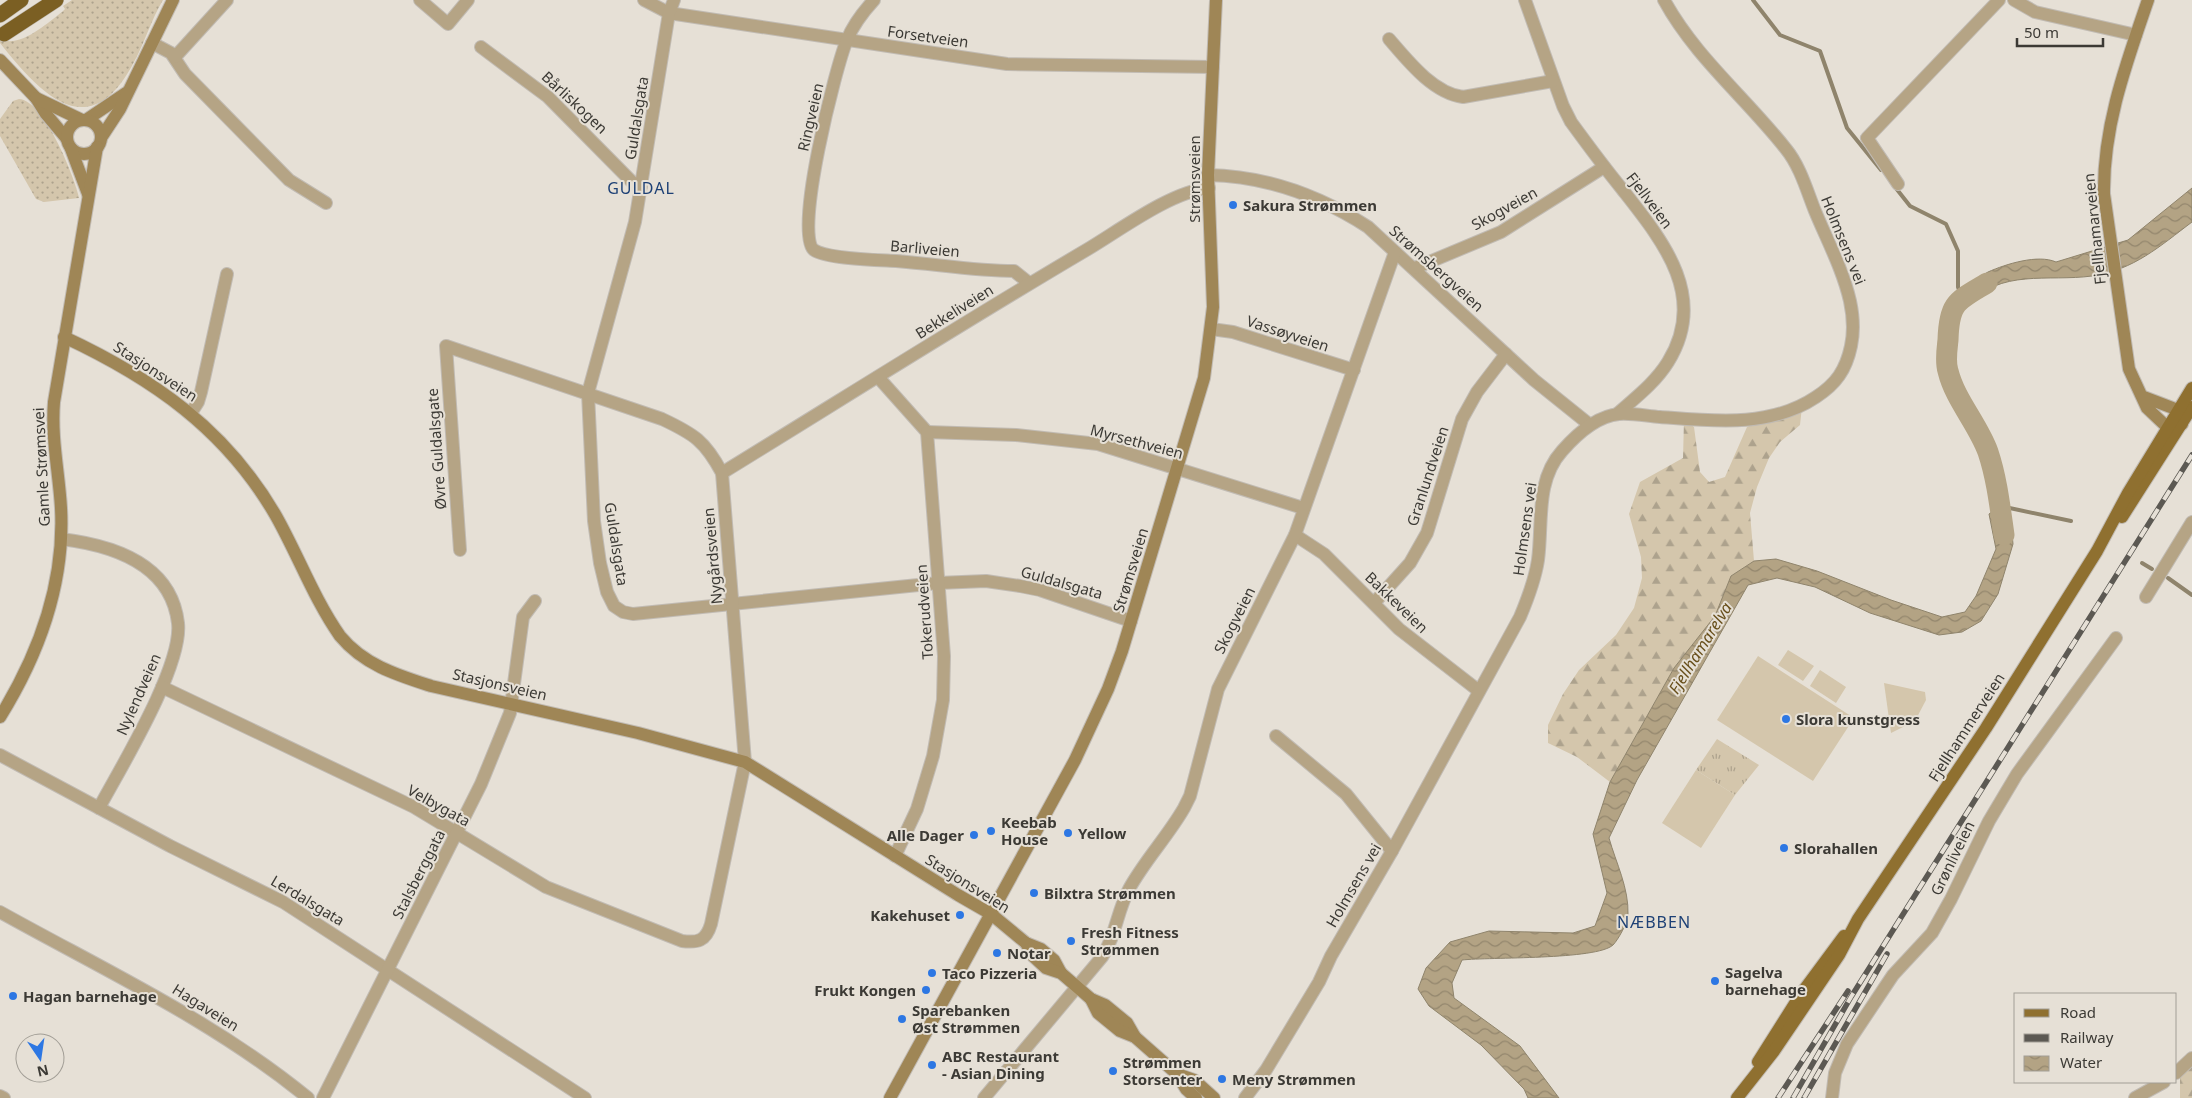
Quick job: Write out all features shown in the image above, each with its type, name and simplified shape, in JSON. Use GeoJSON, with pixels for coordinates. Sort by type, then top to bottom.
{"type":"FeatureCollection","features":[{"type":"Feature","properties":{"kind":"highway"},"geometry":{"type":"LineString","coordinates":[[0,15],[20,0]]}},
{"type":"Feature","properties":{"kind":"highway"},"geometry":{"type":"LineString","coordinates":[[4,34],[56,0]]}},
{"type":"Feature","properties":{"kind":"main road"},"geometry":{"type":"LineString","coordinates":[[69,144],[84,154],[99,143],[120,109],[126,93],[137,77],[173,0]]}},
{"type":"Feature","properties":{"kind":"main road","name":"Strømsveien"},"geometry":{"type":"LineString","coordinates":[[890,1098],[1085,740],[1108,689],[1131,621],[1201,391],[1211,329],[1213,280],[1208,175],[1216,0]]}},
{"type":"Feature","properties":{"kind":"main road","name":"Fjellhamarveien"},"geometry":{"type":"LineString","coordinates":[[2148,0],[2118,88],[2108,132],[2104,169],[2108,230],[2129,369],[2133,381],[2144,396],[2147,408],[2167,427]]}},
{"type":"Feature","properties":{"kind":"main road"},"geometry":{"type":"LineString","coordinates":[[0,60],[36,98],[69,144],[88,194]]}},
{"type":"Feature","properties":{"kind":"main road"},"geometry":{"type":"LineString","coordinates":[[69,144],[69,129],[126,93]]}},
{"type":"Feature","properties":{"kind":"main road"},"geometry":{"type":"LineString","coordinates":[[36,98],[98,128],[99,143]]}},
{"type":"Feature","properties":{"kind":"main road","name":"Gamle Strømsvei"},"geometry":{"type":"LineString","coordinates":[[0,717],[29,666],[44,629],[54,592],[61,539],[61,507],[53,415],[64,337],[86,223],[88,194],[99,143]]}},
{"type":"Feature","properties":{"kind":"main road","name":"Stasjonsveien"},"geometry":{"type":"LineString","coordinates":[[64,337],[135,373],[191,413],[233,457],[263,497],[291,544],[330,620],[348,645],[375,665],[400,676],[638,733],[745,762],[991,914],[1026,943],[1033,956],[1046,968],[1061,973],[1091,999],[1098,1013],[1120,1031],[1135,1037],[1178,1074],[1194,1080],[1214,1098]]}},
{"type":"Feature","properties":{"kind":"main road"},"geometry":{"type":"LineString","coordinates":[[2097,551],[2128,493],[2192,388]]}},
{"type":"Feature","properties":{"kind":"main road"},"geometry":{"type":"LineString","coordinates":[[2144,396],[2178,410]]}},
{"type":"Feature","properties":{"kind":"main road"},"geometry":{"type":"LineString","coordinates":[[2097,551],[2136,498],[2192,407]]}},
{"type":"Feature","properties":{"kind":"main road"},"geometry":{"type":"LineString","coordinates":[[2178,410],[2182,424]]}},
{"type":"Feature","properties":{"kind":"main road"},"geometry":{"type":"LineString","coordinates":[[2167,427],[2182,424]]}},
{"type":"Feature","properties":{"kind":"main road","name":"Fjellhammerveien"},"geometry":{"type":"LineString","coordinates":[[1737,1098],[1774,1051],[1830,969],[1858,919],[1986,728],[2097,551]]}},
{"type":"Feature","properties":{"kind":"main road","name":"Stasjonsveien"},"geometry":{"type":"LineString","coordinates":[[1178,1074],[1186,1089],[1196,1098]]}},
{"type":"Feature","properties":{"kind":"street"},"geometry":{"type":"LineString","coordinates":[[175,57],[227,0]]}},
{"type":"Feature","properties":{"kind":"street"},"geometry":{"type":"LineString","coordinates":[[420,0],[448,24],[468,0]]}},
{"type":"Feature","properties":{"kind":"street","name":"Forsetveien"},"geometry":{"type":"LineString","coordinates":[[644,0],[669,13],[1007,64],[1213,67]]}},
{"type":"Feature","properties":{"kind":"street","name":"Guldalsgata"},"geometry":{"type":"LineString","coordinates":[[674,0],[669,13],[641,186],[628,252],[588,393],[594,521],[607,592],[614,606],[623,612],[633,614],[938,583],[986,581],[1040,590],[1131,621]]}},
{"type":"Feature","properties":{"kind":"street","name":"Ringveien"},"geometry":{"type":"LineString","coordinates":[[814,250],[808,236],[814,169],[826,111],[846,41],[858,19],[874,0]]}},
{"type":"Feature","properties":{"kind":"street","name":"Fjellveien"},"geometry":{"type":"LineString","coordinates":[[1525,0],[1571,122],[1604,167],[1654,228],[1672,259],[1678,274],[1684,310],[1678,342],[1668,362],[1653,383],[1617,414]]}},
{"type":"Feature","properties":{"kind":"street","name":"Holmsens vei"},"geometry":{"type":"LineString","coordinates":[[1245,1098],[1266,1070],[1307,1002],[1520,617],[1534,582],[1538,559],[1543,492],[1548,474],[1562,450],[1590,424],[1617,414],[1712,420],[1753,419],[1780,414],[1804,405],[1838,380],[1848,360],[1852,340],[1851,310],[1844,280],[1788,152],[1692,42],[1664,0]]}},
{"type":"Feature","properties":{"kind":"street"},"geometry":{"type":"LineString","coordinates":[[1898,184],[1867,138],[1999,0]]}},
{"type":"Feature","properties":{"kind":"street"},"geometry":{"type":"LineString","coordinates":[[2014,0],[2035,12],[2136,35]]}},
{"type":"Feature","properties":{"kind":"street"},"geometry":{"type":"LineString","coordinates":[[1389,39],[1422,74],[1452,96],[1463,97],[1554,81]]}},
{"type":"Feature","properties":{"kind":"street"},"geometry":{"type":"LineString","coordinates":[[152,42],[175,57],[185,74],[289,180],[326,204]]}},
{"type":"Feature","properties":{"kind":"street","name":"Bårliskogen"},"geometry":{"type":"LineString","coordinates":[[481,47],[548,98],[634,184],[641,186]]}},
{"type":"Feature","properties":{"kind":"street","name":"Skogveien"},"geometry":{"type":"LineString","coordinates":[[1414,268],[1501,232],[1604,167]]}},
{"type":"Feature","properties":{"kind":"street","name":"Strømsbergveien"},"geometry":{"type":"LineString","coordinates":[[1208,175],[1231,176],[1275,184],[1312,197],[1343,211],[1368,226],[1534,380],[1590,424]]}},
{"type":"Feature","properties":{"kind":"street","name":"Bekkeliveien"},"geometry":{"type":"LineString","coordinates":[[722,473],[1029,283],[1180,194],[1209,188]]}},
{"type":"Feature","properties":{"kind":"street","name":"Barliveien"},"geometry":{"type":"LineString","coordinates":[[814,250],[860,259],[1014,271],[1029,283]]}},
{"type":"Feature","properties":{"kind":"street","name":"Skogveien"},"geometry":{"type":"LineString","coordinates":[[984,1098],[1107,949],[1115,931],[1120,908],[1129,890],[1190,796],[1218,689],[1295,535],[1394,252]]}},
{"type":"Feature","properties":{"kind":"street"},"geometry":{"type":"LineString","coordinates":[[191,413],[198,402],[201,392],[226,274]]}},
{"type":"Feature","properties":{"kind":"street","name":"Vassøyveien"},"geometry":{"type":"LineString","coordinates":[[1211,329],[1232,332],[1354,370]]}},
{"type":"Feature","properties":{"kind":"street","name":"Nygårdsveien"},"geometry":{"type":"LineString","coordinates":[[446,346],[662,419],[690,432],[710,451],[722,473],[745,762],[711,924],[708,934],[702,940]]}},
{"type":"Feature","properties":{"kind":"street","name":"Øvre Guldalsgate"},"geometry":{"type":"LineString","coordinates":[[446,346],[460,550]]}},
{"type":"Feature","properties":{"kind":"street","name":"Granlundveien"},"geometry":{"type":"LineString","coordinates":[[1374,603],[1410,563],[1427,533],[1462,420],[1477,392],[1506,354]]}},
{"type":"Feature","properties":{"kind":"street"},"geometry":{"type":"LineString","coordinates":[[878,377],[928,432]]}},
{"type":"Feature","properties":{"kind":"street","name":"Myrsethveien"},"geometry":{"type":"LineString","coordinates":[[928,432],[1016,435],[1098,444],[1303,508]]}},
{"type":"Feature","properties":{"kind":"street","name":"Tokerudveien"},"geometry":{"type":"LineString","coordinates":[[895,856],[917,809],[939,730],[944,656],[928,432]]}},
{"type":"Feature","properties":{"kind":"street"},"geometry":{"type":"LineString","coordinates":[[2146,597],[2192,522]]}},
{"type":"Feature","properties":{"kind":"street","name":"Bakkeveien"},"geometry":{"type":"LineString","coordinates":[[1295,535],[1324,554],[1399,629],[1479,691]]}},
{"type":"Feature","properties":{"kind":"street","name":"Nylendveien"},"geometry":{"type":"LineString","coordinates":[[61,539],[88,542],[119,552],[150,569],[173,602],[178,624],[173,654],[162,687],[99,808]]}},
{"type":"Feature","properties":{"kind":"street","name":"Stalsberggata"},"geometry":{"type":"LineString","coordinates":[[323,1098],[457,833],[507,724],[512,704],[523,616],[535,600]]}},
{"type":"Feature","properties":{"kind":"street","name":"Grønliveien"},"geometry":{"type":"LineString","coordinates":[[1832,1098],[1835,1073],[1847,1044],[1893,976],[1932,933],[1989,821],[2017,774],[2116,638]]}},
{"type":"Feature","properties":{"kind":"street","name":"Velbygata"},"geometry":{"type":"LineString","coordinates":[[162,687],[414,808],[546,887],[586,905],[682,941],[693,942],[702,940]]}},
{"type":"Feature","properties":{"kind":"street"},"geometry":{"type":"LineString","coordinates":[[1276,736],[1346,794],[1392,851]]}},
{"type":"Feature","properties":{"kind":"street","name":"Lerdalsgata"},"geometry":{"type":"LineString","coordinates":[[0,755],[283,902],[585,1098]]}},
{"type":"Feature","properties":{"kind":"street","name":"Hagaveien"},"geometry":{"type":"LineString","coordinates":[[0,912],[174,1005],[282,1076],[308,1098]]}},
{"type":"Feature","properties":{"kind":"street"},"geometry":{"type":"LineString","coordinates":[[2177,1072],[2192,1058]]}},
{"type":"Feature","properties":{"kind":"street"},"geometry":{"type":"LineString","coordinates":[[2135,1098],[2162,1083]]}},
{"type":"Feature","properties":{"kind":"street"},"geometry":{"type":"LineString","coordinates":[[0,1096],[4,1098]]}},
{"type":"Feature","properties":{"kind":"green space"},"geometry":{"type":"Polygon","coordinates":[[[72,0],[163,0],[134,62],[117,88],[100,102],[83,107],[66,104],[49,94],[32,80],[0,43],[0,39],[16,41],[33,33],[62,12],[65,9],[63,6],[72,0]]]}},
{"type":"Feature","properties":{"kind":"green space"},"geometry":{"type":"Polygon","coordinates":[[[19,99],[29,103],[48,125],[71,173],[79,198],[44,202],[36,199],[0,136],[0,119],[13,101],[19,99]]]}},
{"type":"Feature","properties":{"kind":"green space"},"geometry":{"type":"Polygon","coordinates":[[[1803,398],[1800,425],[1780,442],[1769,458],[1757,487],[1750,513],[1754,561],[1731,576],[1715,616],[1674,668],[1610,782],[1577,757],[1548,743],[1548,725],[1563,694],[1579,670],[1616,635],[1634,608],[1642,578],[1641,557],[1629,514],[1640,482],[1683,458],[1684,420],[1694,427],[1700,472],[1709,482],[1725,477],[1747,427],[1803,398]]]}},
{"type":"Feature","properties":{"kind":"green space"},"geometry":{"type":"Polygon","coordinates":[[[1788,650],[1814,666],[1803,681],[1778,665],[1788,650]]]}},
{"type":"Feature","properties":{"kind":"green space","name":"Slora kunstgress"},"geometry":{"type":"Polygon","coordinates":[[[1758,656],[1854,718],[1813,781],[1717,720],[1758,656]]]}},
{"type":"Feature","properties":{"kind":"green space"},"geometry":{"type":"Polygon","coordinates":[[[1820,670],[1846,687],[1836,703],[1810,686],[1820,670]]]}},
{"type":"Feature","properties":{"kind":"green space"},"geometry":{"type":"Polygon","coordinates":[[[1884,683],[1925,692],[1926,700],[1915,721],[1891,733],[1884,683]]]}},
{"type":"Feature","properties":{"kind":"green space"},"geometry":{"type":"Polygon","coordinates":[[[1717,739],[1759,765],[1735,795],[1696,770],[1717,739]]]}},
{"type":"Feature","properties":{"kind":"green space"},"geometry":{"type":"Polygon","coordinates":[[[1696,770],[1735,795],[1701,848],[1662,823],[1696,770]]]}},
{"type":"Feature","properties":{"kind":"green space"},"geometry":{"type":"Polygon","coordinates":[[[2192,1059],[2192,1098],[2180,1098],[2180,1074],[2192,1059]]]}},
{"type":"Feature","properties":{"kind":"water"},"geometry":{"type":"Polygon","coordinates":[[[2192,188],[2192,222],[2134,263],[2107,273],[2092,276],[2009,281],[1994,286],[1980,294],[1967,306],[1960,289],[1988,272],[2013,263],[2031,260],[2040,259],[2056,262],[2128,240],[2192,188]]]}},
{"type":"Feature","properties":{"kind":"water"},"geometry":{"type":"Polygon","coordinates":[[[2000,506],[2011,522],[2013,544],[1998,594],[1981,621],[1962,632],[1939,635],[1870,613],[1815,587],[1777,578],[1748,585],[1637,780],[1609,838],[1624,885],[1628,905],[1626,922],[1615,943],[1603,950],[1565,956],[1462,960],[1452,983],[1454,998],[1520,1046],[1559,1098],[1528,1098],[1524,1089],[1481,1045],[1429,1006],[1418,989],[1426,968],[1450,942],[1489,931],[1573,933],[1595,926],[1607,893],[1593,834],[1610,782],[1674,668],[1715,616],[1731,576],[1754,561],[1776,559],[1817,571],[1891,600],[1942,617],[1965,612],[1976,596],[1996,549],[1989,514],[2000,506]]]}},
{"type":"Feature","properties":{"kind":"waterway"},"geometry":{"type":"LineString","coordinates":[[1753,0],[1780,35],[1820,51],[1847,128],[1881,170]]}},
{"type":"Feature","properties":{"kind":"waterway"},"geometry":{"type":"LineString","coordinates":[[1895,187],[1910,206],[1946,224],[1958,251],[1958,287],[1962,298]]}},
{"type":"Feature","properties":{"kind":"waterway","name":"Fjellhamarelva"},"geometry":{"type":"LineString","coordinates":[[1987,283],[1968,294],[1953,310],[1950,318],[1946,356],[1951,382],[1988,452],[1996,483],[2004,535]]}},
{"type":"Feature","properties":{"kind":"waterway"},"geometry":{"type":"LineString","coordinates":[[2000,506],[2071,521]]}},
{"type":"Feature","properties":{"kind":"waterway"},"geometry":{"type":"LineString","coordinates":[[2142,563],[2152,569]]}},
{"type":"Feature","properties":{"kind":"waterway"},"geometry":{"type":"LineString","coordinates":[[2168,578],[2192,595]]}},
{"type":"Feature","properties":{"kind":"railway"},"geometry":{"type":"LineString","coordinates":[[1793,1098],[1851,997],[2192,455]]}},
{"type":"Feature","properties":{"kind":"railway"},"geometry":{"type":"LineString","coordinates":[[1804,1098],[1887,954]]}},
{"type":"Feature","properties":{"kind":"railway"},"geometry":{"type":"LineString","coordinates":[[1778,1098],[1848,991]]}},
{"type":"Feature","properties":{"kind":"place","name":"Sakura Strømmen"},"geometry":{"type":"Point","coordinates":[1233,205]}},
{"type":"Feature","properties":{"kind":"place","name":"Slora kunstgress"},"geometry":{"type":"Point","coordinates":[1786,719]}},
{"type":"Feature","properties":{"kind":"place","name":"Keebab House"},"geometry":{"type":"Point","coordinates":[991,831]}},
{"type":"Feature","properties":{"kind":"place","name":"Yellow"},"geometry":{"type":"Point","coordinates":[1068,833]}},
{"type":"Feature","properties":{"kind":"place","name":"Alle Dager"},"geometry":{"type":"Point","coordinates":[974,835]}},
{"type":"Feature","properties":{"kind":"place","name":"Slorahallen"},"geometry":{"type":"Point","coordinates":[1784,848]}},
{"type":"Feature","properties":{"kind":"place","name":"Bilxtra Strømmen"},"geometry":{"type":"Point","coordinates":[1034,893]}},
{"type":"Feature","properties":{"kind":"place","name":"Kakehuset"},"geometry":{"type":"Point","coordinates":[960,915]}},
{"type":"Feature","properties":{"kind":"place","name":"Fresh Fitness Strømmen"},"geometry":{"type":"Point","coordinates":[1071,941]}},
{"type":"Feature","properties":{"kind":"place","name":"Notar"},"geometry":{"type":"Point","coordinates":[997,953]}},
{"type":"Feature","properties":{"kind":"place","name":"Taco Pizzeria"},"geometry":{"type":"Point","coordinates":[932,973]}},
{"type":"Feature","properties":{"kind":"place","name":"Sagelva barnehage"},"geometry":{"type":"Point","coordinates":[1715,981]}},
{"type":"Feature","properties":{"kind":"place","name":"Frukt Kongen"},"geometry":{"type":"Point","coordinates":[926,990]}},
{"type":"Feature","properties":{"kind":"place","name":"Hagan barnehage"},"geometry":{"type":"Point","coordinates":[13,996]}},
{"type":"Feature","properties":{"kind":"place","name":"Sparebanken Øst Strømmen"},"geometry":{"type":"Point","coordinates":[902,1019]}},
{"type":"Feature","properties":{"kind":"place","name":"ABC Restaurant - Asian Dining"},"geometry":{"type":"Point","coordinates":[932,1065]}},
{"type":"Feature","properties":{"kind":"place","name":"Strømmen Storsenter"},"geometry":{"type":"Point","coordinates":[1113,1071]}},
{"type":"Feature","properties":{"kind":"place","name":"Meny Strømmen"},"geometry":{"type":"Point","coordinates":[1222,1079]}},
{"type":"Feature","properties":{"kind":"district","name":"GULDAL"},"geometry":{"type":"Point","coordinates":[641,188]}},
{"type":"Feature","properties":{"kind":"district","name":"NÆBBEN"},"geometry":{"type":"Point","coordinates":[1654,922]}}]}
